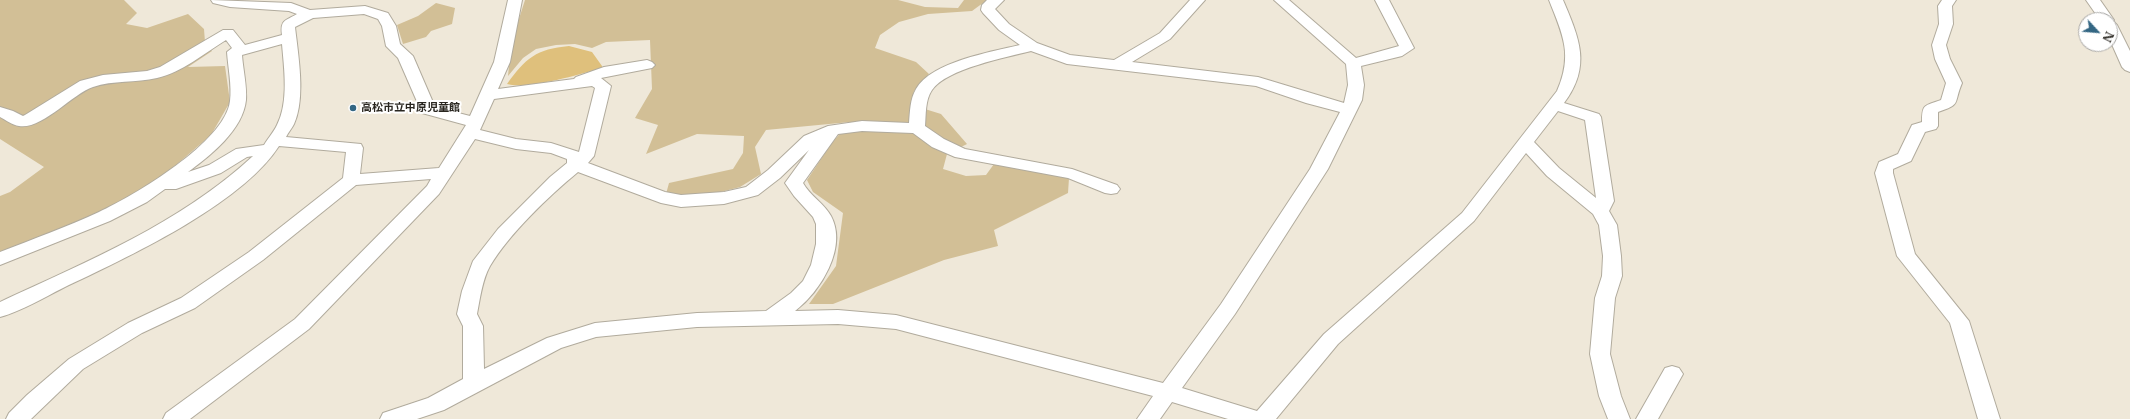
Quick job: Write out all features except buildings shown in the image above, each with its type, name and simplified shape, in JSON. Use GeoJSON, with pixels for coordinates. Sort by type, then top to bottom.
{"type":"FeatureCollection","features":[{"type":"Feature","properties":{"kind":"street"},"geometry":{"type":"LineString","coordinates":[[218,0],[230,3],[292,3],[309,14]]}},
{"type":"Feature","properties":{"kind":"street"},"geometry":{"type":"LineString","coordinates":[[174,419],[302,324],[433,190],[474,128],[502,62],[515,0]]}},
{"type":"Feature","properties":{"kind":"street"},"geometry":{"type":"LineString","coordinates":[[997,0],[989,5],[988,10],[1004,27],[1032,46],[1067,59],[1258,82],[1312,100],[1350,109]]}},
{"type":"Feature","properties":{"kind":"street"},"geometry":{"type":"LineString","coordinates":[[1118,64],[1165,36],[1198,0]]}},
{"type":"Feature","properties":{"kind":"street"},"geometry":{"type":"LineString","coordinates":[[1148,419],[1228,309],[1319,169],[1354,100],[1356,86],[1353,64],[1345,54],[1281,0]]}},
{"type":"Feature","properties":{"kind":"street"},"geometry":{"type":"LineString","coordinates":[[1353,64],[1398,53],[1406,48],[1382,0]]}},
{"type":"Feature","properties":{"kind":"street"},"geometry":{"type":"LineString","coordinates":[[1263,419],[1331,339],[1468,217],[1564,92],[1572,77],[1574,46],[1556,0]]}},
{"type":"Feature","properties":{"kind":"street"},"geometry":{"type":"LineString","coordinates":[[1949,0],[1945,6],[1948,18],[1940,45],[1941,54],[1954,83],[1949,95],[1949,103],[1930,109],[1930,126],[1918,128],[1905,157],[1885,166],[1884,173],[1906,256],[1959,321],[1989,419]]}},
{"type":"Feature","properties":{"kind":"street"},"geometry":{"type":"LineString","coordinates":[[2093,0],[2101,12]]}},
{"type":"Feature","properties":{"kind":"street"},"geometry":{"type":"LineString","coordinates":[[0,310],[168,227],[229,187],[272,145],[286,124],[291,94],[288,25],[309,14],[330,11],[366,10],[383,16],[389,26],[393,46],[405,56],[428,110],[516,144],[563,151],[576,158],[576,165]]}},
{"type":"Feature","properties":{"kind":"street"},"geometry":{"type":"LineString","coordinates":[[0,112],[7,114],[21,122],[40,115],[70,91],[88,83],[107,78],[140,77],[168,70],[228,33],[241,50]]}},
{"type":"Feature","properties":{"kind":"street"},"geometry":{"type":"LineString","coordinates":[[140,198],[200,155],[228,127],[238,101],[234,52],[289,38]]}},
{"type":"Feature","properties":{"kind":"street"},"geometry":{"type":"LineString","coordinates":[[2118,42],[2130,67]]}},
{"type":"Feature","properties":{"kind":"street"},"geometry":{"type":"LineString","coordinates":[[917,128],[924,89],[939,75],[964,65],[1032,46]]}},
{"type":"Feature","properties":{"kind":"street"},"geometry":{"type":"LineString","coordinates":[[575,82],[604,72],[646,65]]}},
{"type":"Feature","properties":{"kind":"street"},"geometry":{"type":"LineString","coordinates":[[474,382],[473,326],[467,314],[480,266],[505,233],[556,181],[586,156],[603,86],[594,81],[575,82],[488,95]]}},
{"type":"Feature","properties":{"kind":"street"},"geometry":{"type":"LineString","coordinates":[[1554,106],[1593,117],[1605,201],[1600,211]]}},
{"type":"Feature","properties":{"kind":"street"},"geometry":{"type":"LineString","coordinates":[[576,165],[661,197],[681,201],[724,198],[752,191],[774,174],[810,140],[834,129],[862,126],[917,128],[938,143],[961,153],[1072,174],[1111,189]]}},
{"type":"Feature","properties":{"kind":"street"},"geometry":{"type":"LineString","coordinates":[[772,317],[805,292],[816,278],[827,234],[822,217],[812,203],[798,193],[794,183],[834,129]]}},
{"type":"Feature","properties":{"kind":"street"},"geometry":{"type":"LineString","coordinates":[[1525,143],[1553,172],[1600,211],[1608,226],[1612,256],[1612,276],[1605,298],[1600,354],[1610,396],[1619,419]]}},
{"type":"Feature","properties":{"kind":"street"},"geometry":{"type":"LineString","coordinates":[[0,259],[104,217],[178,180],[215,169],[242,153],[272,145],[355,148],[351,180]]}},
{"type":"Feature","properties":{"kind":"street"},"geometry":{"type":"LineString","coordinates":[[17,419],[76,364],[135,328],[188,303],[256,256],[351,180],[444,173]]}},
{"type":"Feature","properties":{"kind":"street"},"geometry":{"type":"LineString","coordinates":[[391,419],[436,404],[474,382],[554,343],[595,330],[697,320],[772,317],[838,317],[896,322],[1167,392],[1256,419]]}},
{"type":"Feature","properties":{"kind":"street"},"geometry":{"type":"LineString","coordinates":[[1647,419],[1672,374]]}},
{"type":"Feature","properties":{"kind":"shaded area"},"geometry":{"type":"Polygon","coordinates":[[[0,0],[124,0],[137,13],[126,24],[147,28],[188,14],[204,29],[205,42],[212,51],[188,67],[225,66],[230,102],[211,135],[176,165],[127,201],[0,254],[0,196],[10,192],[44,167],[0,139],[0,0]]]}},
{"type":"Feature","properties":{"kind":"shaded area"},"geometry":{"type":"Polygon","coordinates":[[[525,0],[898,0],[925,7],[958,8],[964,0],[987,0],[972,11],[928,14],[899,22],[880,35],[875,48],[916,62],[929,74],[914,91],[912,105],[941,114],[967,144],[947,154],[943,169],[966,176],[986,175],[994,164],[1069,178],[1068,193],[994,230],[998,246],[944,260],[833,304],[809,304],[836,266],[843,213],[813,192],[807,180],[831,144],[850,122],[766,130],[755,147],[761,174],[740,187],[701,197],[666,194],[669,183],[733,169],[743,153],[744,136],[697,134],[646,154],[658,125],[635,118],[652,89],[650,40],[606,42],[592,48],[575,44],[556,45],[536,49],[523,58],[508,76],[511,44],[525,0]]]}},
{"type":"Feature","properties":{"kind":"shaded area"},"geometry":{"type":"Polygon","coordinates":[[[436,3],[455,8],[452,24],[431,31],[426,37],[403,44],[397,25],[418,16],[436,3]]]}},
{"type":"Feature","properties":{"kind":"shaded area"},"geometry":{"type":"Polygon","coordinates":[[[569,46],[592,52],[602,68],[540,83],[527,85],[507,84],[526,61],[533,56],[540,52],[558,47],[569,46]]]}},
{"type":"Feature","properties":{"kind":"place","name":"高松市立中原児童館"},"geometry":{"type":"Point","coordinates":[353,108]}}]}
